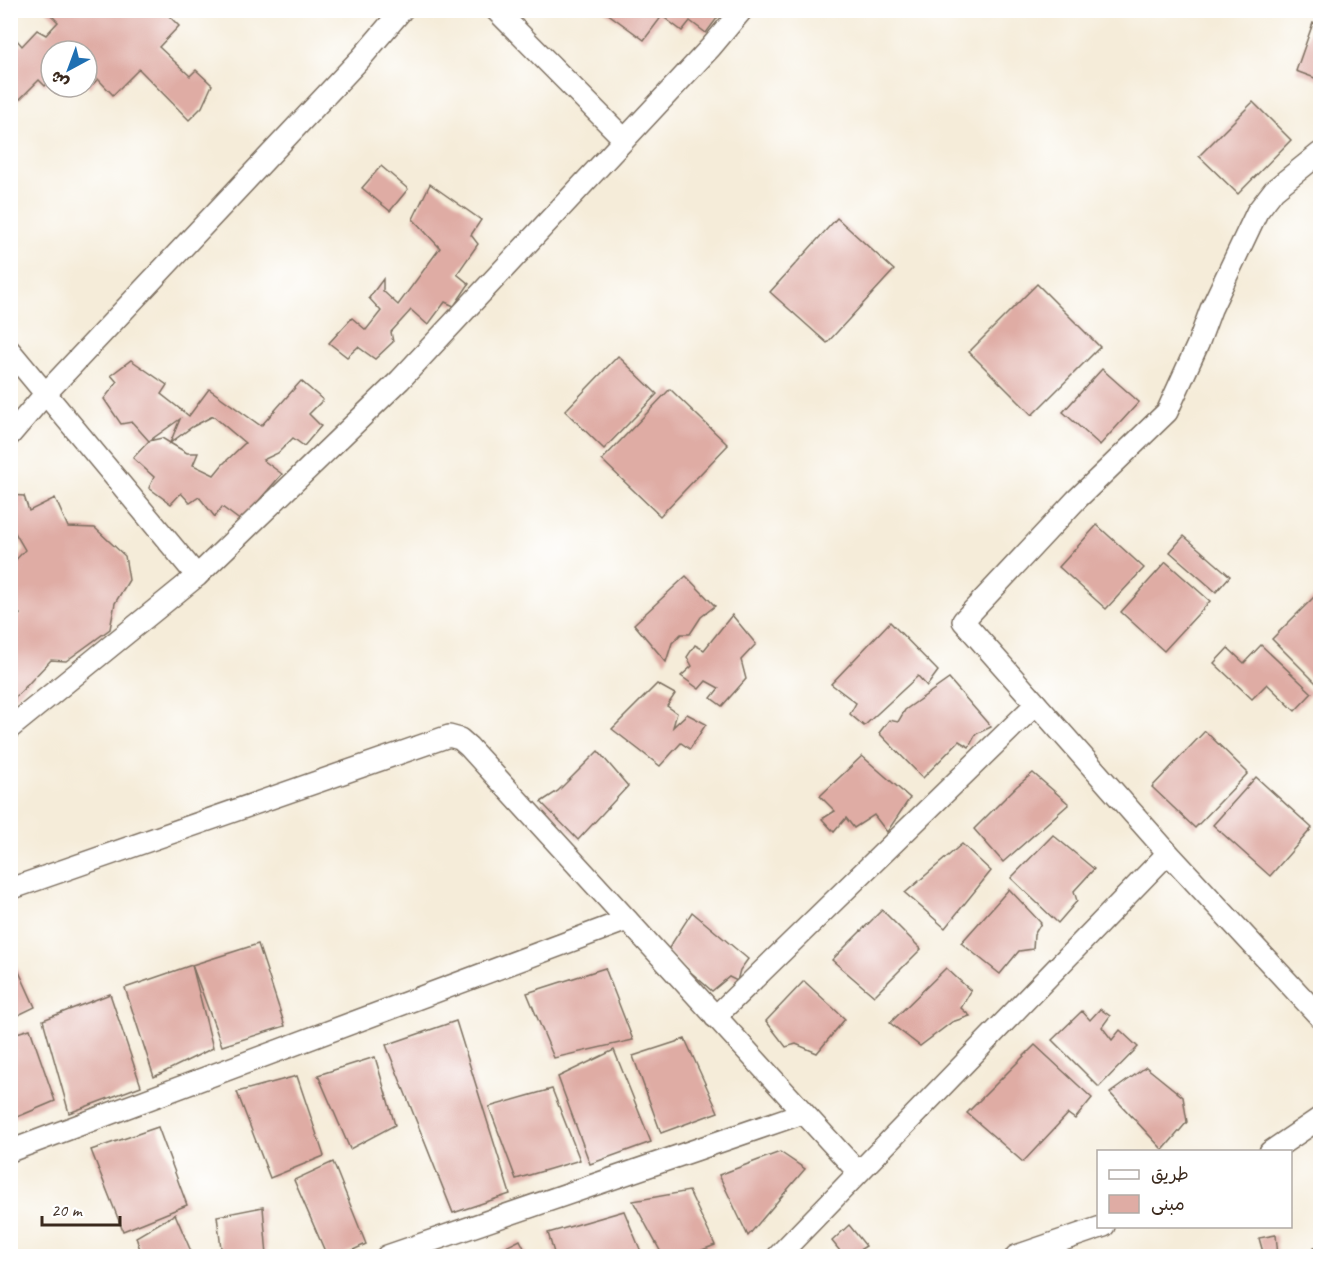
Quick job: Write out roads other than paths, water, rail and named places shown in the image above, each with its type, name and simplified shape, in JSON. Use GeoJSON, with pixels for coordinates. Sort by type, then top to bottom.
{"type":"FeatureCollection","features":[{"type":"Feature","properties":{"kind":"street"},"geometry":{"type":"LineString","coordinates":[[10,435],[46,393],[362,57],[402,10]]}},
{"type":"Feature","properties":{"kind":"street"},"geometry":{"type":"LineString","coordinates":[[496,10],[624,138]]}},
{"type":"Feature","properties":{"kind":"street"},"geometry":{"type":"LineString","coordinates":[[10,728],[197,576],[400,380],[711,47],[742,10]]}},
{"type":"Feature","properties":{"kind":"street"},"geometry":{"type":"LineString","coordinates":[[1320,153],[1274,190],[1257,212],[1211,309],[1198,345],[1167,412],[1076,500],[963,621],[1168,853],[1320,1017]]}},
{"type":"Feature","properties":{"kind":"street"},"geometry":{"type":"LineString","coordinates":[[10,351],[197,576]]}},
{"type":"Feature","properties":{"kind":"street"},"geometry":{"type":"LineString","coordinates":[[715,1017],[1035,704]]}},
{"type":"Feature","properties":{"kind":"street"},"geometry":{"type":"LineString","coordinates":[[10,889],[449,736],[460,739],[858,1172]]}},
{"type":"Feature","properties":{"kind":"street"},"geometry":{"type":"LineString","coordinates":[[778,1257],[1168,853]]}},
{"type":"Feature","properties":{"kind":"street"},"geometry":{"type":"LineString","coordinates":[[10,1150],[627,920]]}},
{"type":"Feature","properties":{"kind":"street"},"geometry":{"type":"LineString","coordinates":[[387,1257],[803,1113]]}},
{"type":"Feature","properties":{"kind":"street"},"geometry":{"type":"LineString","coordinates":[[1273,1150],[1320,1118]]}},
{"type":"Feature","properties":{"kind":"street"},"geometry":{"type":"LineString","coordinates":[[1016,1257],[1101,1228]]}}]}
